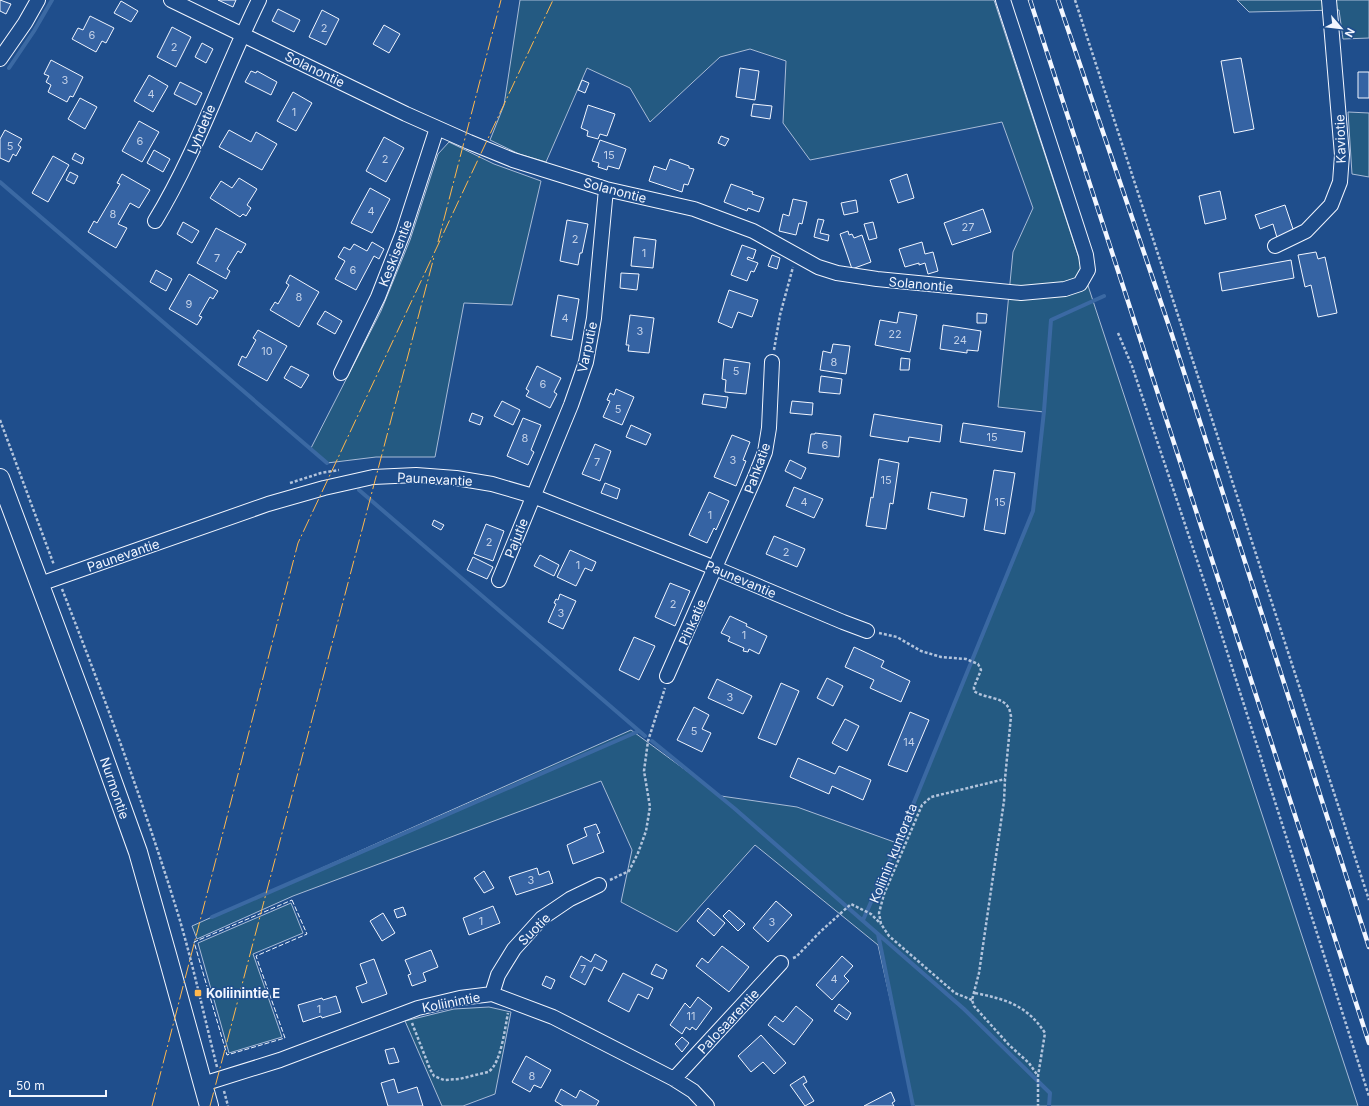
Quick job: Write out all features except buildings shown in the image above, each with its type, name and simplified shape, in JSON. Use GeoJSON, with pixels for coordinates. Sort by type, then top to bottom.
{"type":"FeatureCollection","features":[{"type":"Feature","properties":{"kind":"main road","name":"Nurmontie"},"geometry":{"type":"LineString","coordinates":[[0,478],[138,852],[209,1106]]}},
{"type":"Feature","properties":{"kind":"street"},"geometry":{"type":"LineString","coordinates":[[0,59],[25,23],[38,0]]}},
{"type":"Feature","properties":{"kind":"street","name":"Solanontie"},"geometry":{"type":"LineString","coordinates":[[170,0],[437,128],[513,160],[606,189],[694,209],[753,232],[818,267],[837,273],[877,279],[1021,293],[1065,289],[1080,284],[1088,270],[1086,255],[1003,0]]}},
{"type":"Feature","properties":{"kind":"street","name":"Lyhdetie"},"geometry":{"type":"LineString","coordinates":[[155,221],[182,174],[242,34],[259,0]]}},
{"type":"Feature","properties":{"kind":"street","name":"Kaviotie"},"geometry":{"type":"LineString","coordinates":[[1275,246],[1306,231],[1331,205],[1340,182],[1342,155],[1328,0]]}},
{"type":"Feature","properties":{"kind":"street","name":"Keskisentie"},"geometry":{"type":"LineString","coordinates":[[341,373],[378,297],[403,233],[437,128]]}},
{"type":"Feature","properties":{"kind":"street","name":"Varputie"},"geometry":{"type":"LineString","coordinates":[[533,496],[571,405],[586,362],[594,318],[606,189]]}},
{"type":"Feature","properties":{"kind":"street","name":"Pahkatie"},"geometry":{"type":"LineString","coordinates":[[715,568],[765,452],[769,428],[772,362]]}},
{"type":"Feature","properties":{"kind":"street","name":"Paunevantie"},"geometry":{"type":"LineString","coordinates":[[40,584],[268,504],[324,488],[373,477],[416,475],[456,478],[492,484],[533,496],[867,630]]}},
{"type":"Feature","properties":{"kind":"street","name":"Pajutie"},"geometry":{"type":"LineString","coordinates":[[499,580],[533,496]]}},
{"type":"Feature","properties":{"kind":"street","name":"Pihkatie"},"geometry":{"type":"LineString","coordinates":[[667,676],[715,568]]}},
{"type":"Feature","properties":{"kind":"street","name":"Suotie"},"geometry":{"type":"LineString","coordinates":[[492,994],[498,975],[514,949],[542,918],[570,899],[599,885]]}},
{"type":"Feature","properties":{"kind":"street","name":"Palosaarentie"},"geometry":{"type":"LineString","coordinates":[[674,1079],[781,963]]}},
{"type":"Feature","properties":{"kind":"street","name":"Koliinintie"},"geometry":{"type":"LineString","coordinates":[[203,1084],[280,1060],[418,1008],[460,998],[492,994],[553,1017],[674,1079],[693,1091],[707,1106]]}},
{"type":"Feature","properties":{"kind":"path"},"geometry":{"type":"LineString","coordinates":[[1076,0],[1369,900]]}},
{"type":"Feature","properties":{"kind":"path"},"geometry":{"type":"LineString","coordinates":[[772,362],[780,316],[790,275],[797,256]]}},
{"type":"Feature","properties":{"kind":"path"},"geometry":{"type":"LineString","coordinates":[[1118,333],[1132,366],[1215,614],[1369,1096]]}},
{"type":"Feature","properties":{"kind":"path"},"geometry":{"type":"LineString","coordinates":[[867,630],[897,637],[921,650],[941,657],[968,660],[978,664],[981,670],[974,687],[974,691],[979,695],[1003,701],[1008,706],[1011,716],[1004,779],[1004,801],[980,973],[972,1000],[974,1006],[1009,1045],[1029,1063],[1038,1076]]}},
{"type":"Feature","properties":{"kind":"path"},"geometry":{"type":"LineString","coordinates":[[599,885],[629,871],[638,853],[646,831],[650,807],[644,771],[648,741],[662,701],[667,676]]}},
{"type":"Feature","properties":{"kind":"path","name":"Koliinin kuntorata"},"geometry":{"type":"LineString","coordinates":[[972,1000],[955,993],[890,936],[881,924],[879,913],[884,894],[922,805],[931,797],[1004,779]]}},
{"type":"Feature","properties":{"kind":"path"},"geometry":{"type":"LineString","coordinates":[[781,963],[796,957],[849,904],[853,904],[871,914],[881,924]]}},
{"type":"Feature","properties":{"kind":"path"},"geometry":{"type":"LineString","coordinates":[[975,992],[1012,1003],[1038,1022],[1045,1033],[1038,1076],[1038,1106]]}},
{"type":"Feature","properties":{"kind":"path"},"geometry":{"type":"LineString","coordinates":[[408,1012],[434,1076],[444,1080],[459,1079],[492,1070],[499,1052],[510,1001]]}},
{"type":"Feature","properties":{"kind":"shaded area"},"geometry":{"type":"Polygon","coordinates":[[[520,0],[994,0],[1358,1106],[914,1106],[878,945],[755,845],[677,932],[621,902],[632,850],[601,781],[293,896],[197,939],[192,926],[631,730],[721,796],[797,807],[897,843],[1033,511],[1044,412],[998,407],[1013,252],[1033,208],[1002,122],[810,160],[783,123],[786,61],[750,49],[720,57],[650,122],[630,88],[587,68],[546,162],[519,154],[490,140],[504,105],[520,0]]]}},
{"type":"Feature","properties":{"kind":"shaded area"},"geometry":{"type":"Polygon","coordinates":[[[1237,0],[1369,0],[1369,38],[1343,39],[1339,10],[1249,12],[1237,0]]]}},
{"type":"Feature","properties":{"kind":"shaded area"},"geometry":{"type":"Polygon","coordinates":[[[1348,112],[1369,113],[1369,177],[1352,174],[1348,112]]]}},
{"type":"Feature","properties":{"kind":"shaded area"},"geometry":{"type":"Polygon","coordinates":[[[449,142],[494,164],[541,181],[512,305],[464,303],[435,457],[376,457],[327,463],[311,448],[381,311],[410,240],[438,154],[449,142]]]}},
{"type":"Feature","properties":{"kind":"shaded area"},"geometry":{"type":"Polygon","coordinates":[[[291,903],[303,933],[253,954],[282,1037],[229,1053],[198,943],[291,903]]]}},
{"type":"Feature","properties":{"kind":"shaded area"},"geometry":{"type":"Polygon","coordinates":[[[489,1007],[511,1012],[495,1094],[463,1106],[442,1106],[405,1021],[454,1009],[489,1007]]]}},
{"type":"Feature","properties":{"kind":"waterway"},"geometry":{"type":"LineString","coordinates":[[9,68],[34,31],[52,0]]}},
{"type":"Feature","properties":{"kind":"waterway"},"geometry":{"type":"LineString","coordinates":[[0,182],[327,463]]}},
{"type":"Feature","properties":{"kind":"waterway"},"geometry":{"type":"LineString","coordinates":[[863,920],[897,844],[1033,511],[1044,411],[1051,320],[1104,296]]}},
{"type":"Feature","properties":{"kind":"waterway"},"geometry":{"type":"LineString","coordinates":[[359,490],[645,736]]}},
{"type":"Feature","properties":{"kind":"waterway"},"geometry":{"type":"LineString","coordinates":[[212,917],[639,731]]}},
{"type":"Feature","properties":{"kind":"waterway"},"geometry":{"type":"LineString","coordinates":[[652,741],[734,808],[878,934],[913,1106]]}},
{"type":"Feature","properties":{"kind":"waterway"},"geometry":{"type":"LineString","coordinates":[[878,934],[964,1009],[1050,1093],[1049,1106]]}},
{"type":"Feature","properties":{"kind":"railway"},"geometry":{"type":"LineString","coordinates":[[1030,0],[1369,1043]]}},
{"type":"Feature","properties":{"kind":"railway"},"geometry":{"type":"LineString","coordinates":[[1058,0],[1171,332],[1369,947]]}},
{"type":"Feature","properties":{"kind":"fence"},"geometry":{"type":"LineString","coordinates":[[292,900],[307,934],[256,956],[285,1038],[227,1055],[194,942],[292,900]]}},
{"type":"Feature","properties":{"kind":"power"},"geometry":{"type":"LineString","coordinates":[[438,242],[501,0]]}},
{"type":"Feature","properties":{"kind":"power"},"geometry":{"type":"LineString","coordinates":[[152,1106],[298,543],[553,0]]}},
{"type":"Feature","properties":{"kind":"power"},"geometry":{"type":"LineString","coordinates":[[210,1106],[434,257]]}},
{"type":"Feature","properties":{"kind":"place","name":"Koliinintie E"},"geometry":{"type":"Point","coordinates":[198,993]}}]}
